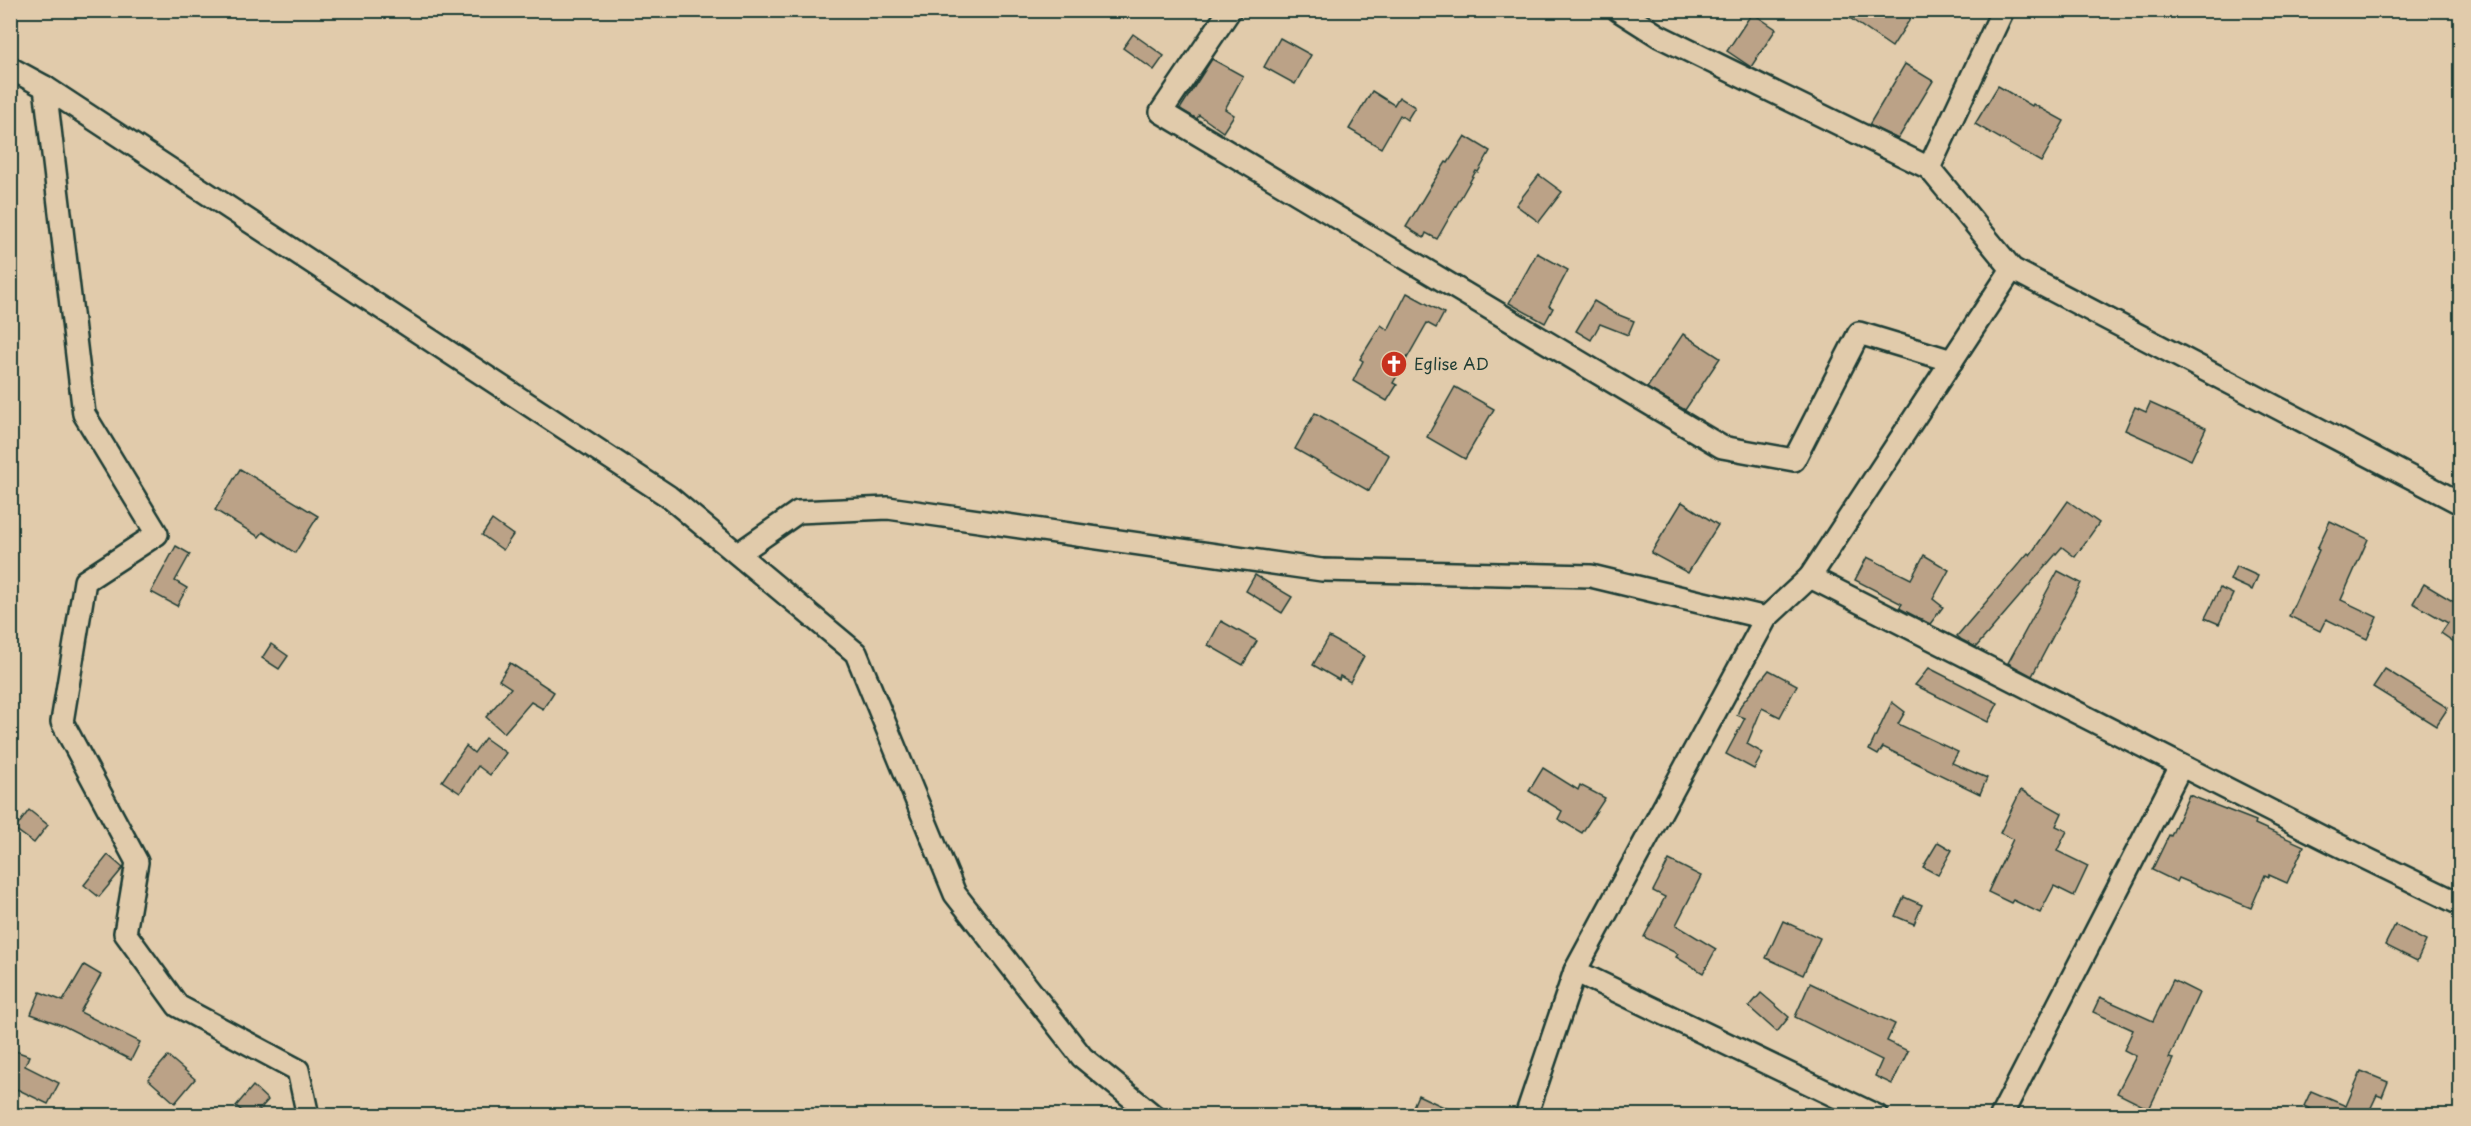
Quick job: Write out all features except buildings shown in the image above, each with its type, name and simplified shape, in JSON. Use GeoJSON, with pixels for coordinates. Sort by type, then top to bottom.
{"type":"FeatureCollection","features":[{"type":"Feature","properties":{"kind":"street"},"geometry":{"type":"LineString","coordinates":[[1230,10],[1161,112],[1722,447],[1794,460],[1859,333],[1952,361]]}},
{"type":"Feature","properties":{"kind":"street"},"geometry":{"type":"LineString","coordinates":[[1618,10],[1659,36],[1929,168],[2012,269],[2460,503]]}},
{"type":"Feature","properties":{"kind":"street"},"geometry":{"type":"LineString","coordinates":[[1929,168],[2003,10]]}},
{"type":"Feature","properties":{"kind":"street"},"geometry":{"type":"LineString","coordinates":[[10,68],[45,87],[668,496],[856,653],[955,894],[1082,1057],[1154,1116]]}},
{"type":"Feature","properties":{"kind":"street"},"geometry":{"type":"LineString","coordinates":[[45,87],[84,414],[157,534],[85,581],[62,722],[137,862],[125,933],[178,1006],[298,1070],[308,1116]]}},
{"type":"Feature","properties":{"kind":"street"},"geometry":{"type":"LineString","coordinates":[[1526,1116],[1575,971],[1766,618],[1810,577],[2012,269]]}},
{"type":"Feature","properties":{"kind":"street"},"geometry":{"type":"LineString","coordinates":[[738,554],[798,512],[888,508],[1322,570],[1591,576],[1766,618]]}},
{"type":"Feature","properties":{"kind":"street"},"geometry":{"type":"LineString","coordinates":[[1810,577],[2326,839],[2460,904]]}},
{"type":"Feature","properties":{"kind":"street"},"geometry":{"type":"LineString","coordinates":[[2001,1116],[2181,766]]}},
{"type":"Feature","properties":{"kind":"street"},"geometry":{"type":"LineString","coordinates":[[1575,971],[1877,1116]]}},
{"type":"Feature","properties":{"kind":"place","name":"Eglise AD"},"geometry":{"type":"Point","coordinates":[1394,364]}}]}
